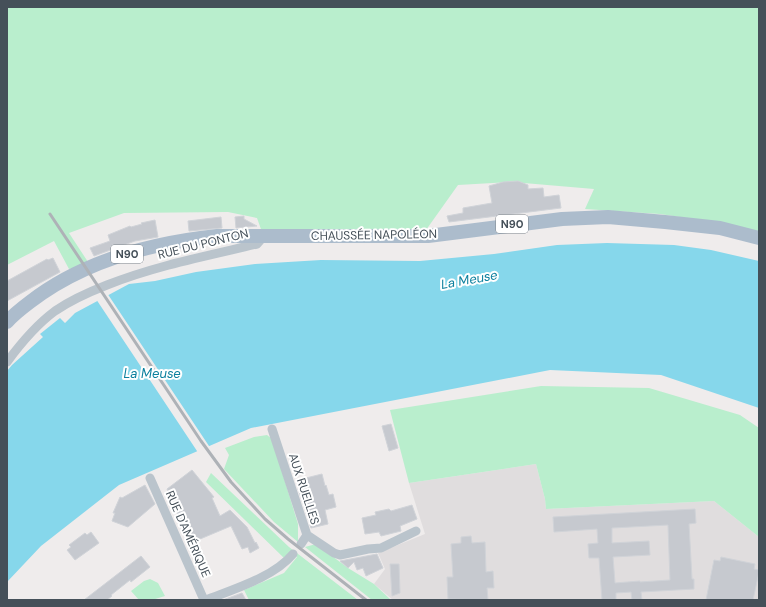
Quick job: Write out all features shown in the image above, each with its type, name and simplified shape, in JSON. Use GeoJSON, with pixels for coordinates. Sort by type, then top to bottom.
{"type":"FeatureCollection","features":[{"type":"Feature","properties":{"kind":"main road","name":"CHAUSSÉE NAPOLÉON"},"geometry":{"type":"LineString","coordinates":[[7,322],[12,316],[42,293],[91,267],[137,250],[197,238],[217,236],[428,236],[562,219],[608,218],[720,228],[759,238]]}},
{"type":"Feature","properties":{"kind":"street","name":"RUE DU PONTON"},"geometry":{"type":"LineString","coordinates":[[7,362],[26,337],[42,322],[56,311],[88,293],[124,278],[160,267],[256,244],[264,236]]}},
{"type":"Feature","properties":{"kind":"street","name":"AUX RUELLES"},"geometry":{"type":"LineString","coordinates":[[272,429],[307,535],[334,553],[340,555],[368,549],[381,548],[416,532]]}},
{"type":"Feature","properties":{"kind":"street","name":"RUE D'AMÉRIQUE"},"geometry":{"type":"LineString","coordinates":[[150,478],[205,600]]}},
{"type":"Feature","properties":{"kind":"street"},"geometry":{"type":"LineString","coordinates":[[301,544],[307,535]]}},
{"type":"Feature","properties":{"kind":"street"},"geometry":{"type":"LineString","coordinates":[[205,600],[268,574],[282,566],[293,554]]}},
{"type":"Feature","properties":{"kind":"shaded area"},"geometry":{"type":"Polygon","coordinates":[[[536,464],[546,509],[714,501],[759,537],[759,600],[393,600],[374,584],[385,569],[378,553],[425,534],[409,483],[536,464]]]}},
{"type":"Feature","properties":{"kind":"green space"},"geometry":{"type":"Polygon","coordinates":[[[7,7],[759,7],[759,232],[726,224],[660,214],[585,209],[594,189],[512,182],[458,185],[426,230],[262,232],[257,218],[228,212],[124,213],[69,233],[90,265],[69,269],[54,241],[7,265],[7,7]]]}},
{"type":"Feature","properties":{"kind":"green space"},"geometry":{"type":"Polygon","coordinates":[[[541,386],[649,388],[740,415],[759,428],[759,537],[714,501],[546,509],[536,464],[409,483],[390,410],[541,386]]]}},
{"type":"Feature","properties":{"kind":"green space"},"geometry":{"type":"Polygon","coordinates":[[[267,435],[272,439],[298,524],[298,542],[274,522],[224,469],[229,455],[225,448],[254,437],[267,435]]]}},
{"type":"Feature","properties":{"kind":"green space"},"geometry":{"type":"Polygon","coordinates":[[[211,473],[289,547],[358,600],[249,600],[244,590],[284,573],[297,557],[291,552],[285,559],[206,482],[211,473]]]}},
{"type":"Feature","properties":{"kind":"green space"},"geometry":{"type":"Polygon","coordinates":[[[316,544],[348,568],[374,584],[391,600],[372,600],[305,547],[316,544]]]}},
{"type":"Feature","properties":{"kind":"green space"},"geometry":{"type":"Polygon","coordinates":[[[150,579],[158,583],[165,596],[152,600],[139,600],[131,591],[144,581],[150,579]]]}},
{"type":"Feature","properties":{"kind":"water","name":"La Meuse"},"geometry":{"type":"Polygon","coordinates":[[[607,243],[674,245],[711,250],[759,261],[759,408],[661,375],[550,370],[251,428],[119,485],[41,546],[7,582],[7,371],[43,337],[40,334],[60,318],[65,323],[75,313],[129,284],[155,281],[196,272],[255,264],[321,260],[420,261],[494,254],[557,245],[607,243]]]}},
{"type":"Feature","properties":{"kind":"pier"},"geometry":{"type":"Polygon","coordinates":[[[107,293],[210,448],[198,453],[96,299],[107,293]]]}},
{"type":"Feature","properties":{"kind":"building"},"geometry":{"type":"Polygon","coordinates":[[[518,181],[528,185],[528,189],[543,188],[544,197],[559,195],[561,208],[449,222],[447,216],[463,213],[463,208],[492,203],[489,186],[503,182],[518,181]]]}},
{"type":"Feature","properties":{"kind":"building"},"geometry":{"type":"Polygon","coordinates":[[[244,216],[244,219],[257,226],[236,228],[235,217],[244,216]]]}},
{"type":"Feature","properties":{"kind":"building"},"geometry":{"type":"Polygon","coordinates":[[[221,217],[222,228],[189,231],[188,221],[221,217]]]}},
{"type":"Feature","properties":{"kind":"building"},"geometry":{"type":"Polygon","coordinates":[[[155,220],[158,237],[135,241],[94,256],[90,248],[110,241],[108,235],[130,226],[131,227],[155,220]]]}},
{"type":"Feature","properties":{"kind":"building"},"geometry":{"type":"Polygon","coordinates":[[[53,258],[60,272],[7,301],[7,281],[47,259],[53,258]]]}},
{"type":"Feature","properties":{"kind":"building"},"geometry":{"type":"Polygon","coordinates":[[[391,424],[398,448],[389,451],[382,426],[391,424]]]}},
{"type":"Feature","properties":{"kind":"building"},"geometry":{"type":"Polygon","coordinates":[[[192,470],[214,497],[212,498],[220,516],[230,510],[247,527],[259,548],[250,553],[248,547],[242,549],[231,526],[193,542],[188,531],[185,531],[167,489],[192,470]]]}},
{"type":"Feature","properties":{"kind":"building"},"geometry":{"type":"Polygon","coordinates":[[[322,474],[329,495],[333,494],[336,507],[325,510],[328,524],[311,528],[298,489],[308,486],[306,478],[322,474]]]}},
{"type":"Feature","properties":{"kind":"building"},"geometry":{"type":"Polygon","coordinates":[[[145,485],[155,504],[128,527],[112,521],[115,513],[113,513],[120,497],[122,498],[145,485]]]}},
{"type":"Feature","properties":{"kind":"building"},"geometry":{"type":"Polygon","coordinates":[[[412,505],[417,519],[400,526],[401,531],[381,536],[379,532],[365,534],[362,518],[376,515],[375,512],[389,509],[391,511],[412,505]]]}},
{"type":"Feature","properties":{"kind":"building"},"geometry":{"type":"Polygon","coordinates":[[[695,509],[696,523],[689,524],[692,579],[694,579],[694,589],[641,592],[642,600],[632,600],[631,592],[616,593],[616,600],[602,600],[599,558],[589,558],[588,544],[598,543],[597,529],[554,532],[553,517],[695,509]],[[668,525],[612,528],[612,543],[649,541],[650,555],[613,557],[615,583],[670,580],[668,525]]]}},
{"type":"Feature","properties":{"kind":"building"},"geometry":{"type":"Polygon","coordinates":[[[91,532],[99,543],[75,560],[67,550],[71,547],[69,545],[85,533],[87,535],[91,532]]]}},
{"type":"Feature","properties":{"kind":"building"},"geometry":{"type":"Polygon","coordinates":[[[471,536],[472,543],[485,542],[486,572],[493,571],[494,588],[487,588],[488,600],[448,599],[447,577],[453,577],[451,544],[461,543],[461,537],[471,536]]]}},
{"type":"Feature","properties":{"kind":"building"},"geometry":{"type":"Polygon","coordinates":[[[377,554],[383,568],[366,576],[363,568],[357,570],[354,562],[348,568],[340,561],[377,554]]]}},
{"type":"Feature","properties":{"kind":"building"},"geometry":{"type":"Polygon","coordinates":[[[141,556],[150,567],[131,582],[130,580],[107,600],[84,600],[141,556]]]}},
{"type":"Feature","properties":{"kind":"building"},"geometry":{"type":"Polygon","coordinates":[[[721,557],[755,564],[754,569],[759,570],[759,572],[753,600],[706,600],[714,560],[720,561],[721,557]]]}},
{"type":"Feature","properties":{"kind":"building"},"geometry":{"type":"Polygon","coordinates":[[[390,564],[399,564],[400,593],[392,596],[390,564]]]}},
{"type":"Feature","properties":{"kind":"building"},"geometry":{"type":"Polygon","coordinates":[[[242,593],[246,600],[223,600],[231,597],[242,593]]]}},
{"type":"Feature","properties":{"kind":"railway"},"geometry":{"type":"LineString","coordinates":[[50,214],[201,441],[231,482],[265,519],[288,539],[366,600]]}}]}
